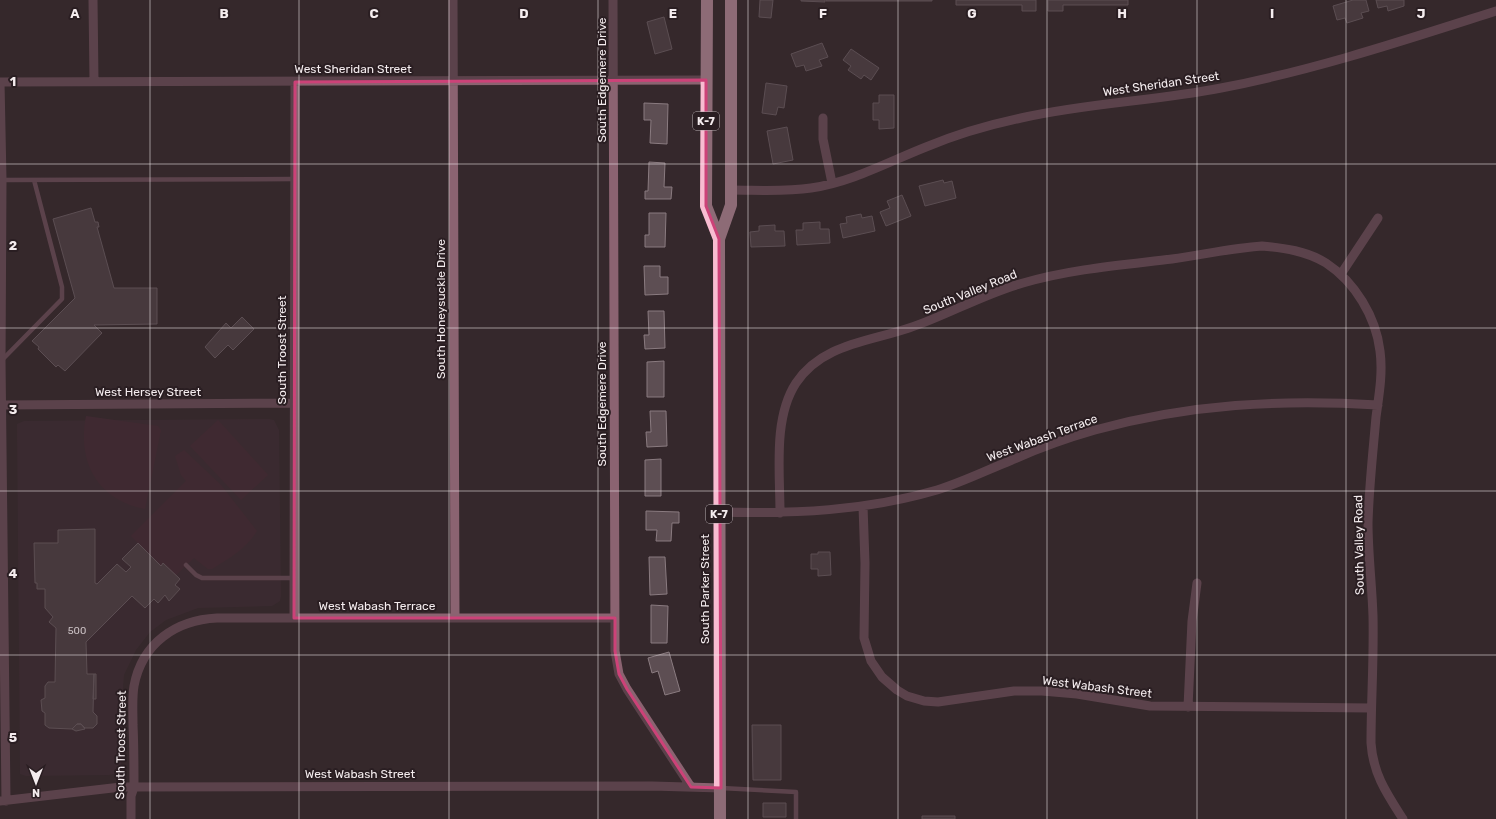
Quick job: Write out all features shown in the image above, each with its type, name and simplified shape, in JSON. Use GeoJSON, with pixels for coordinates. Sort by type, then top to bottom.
{"type":"FeatureCollection","features":[{"type":"Feature","properties":{"kind":"highway","name":"South Parker Street"},"geometry":{"type":"LineString","coordinates":[[707,0],[706,206],[719,239]]}},
{"type":"Feature","properties":{"kind":"highway","name":"South Parker Street"},"geometry":{"type":"LineString","coordinates":[[720,819],[719,239],[731,205],[731,0]]}},
{"type":"Feature","properties":{"kind":"street"},"geometry":{"type":"LineString","coordinates":[[93,0],[94,81]]}},
{"type":"Feature","properties":{"kind":"street","name":"South Honeysuckle Drive"},"geometry":{"type":"LineString","coordinates":[[453,0],[454,618]]}},
{"type":"Feature","properties":{"kind":"street","name":"South Edgemere Drive"},"geometry":{"type":"LineString","coordinates":[[613,0],[615,651],[619,674],[627,689],[691,787]]}},
{"type":"Feature","properties":{"kind":"street","name":"West Sheridan Street"},"geometry":{"type":"LineString","coordinates":[[731,190],[784,190],[810,188],[832,183],[862,175],[925,147],[989,125],[1055,111],[1154,99],[1267,78],[1329,62],[1496,11]]}},
{"type":"Feature","properties":{"kind":"street","name":"West Sheridan Street"},"geometry":{"type":"LineString","coordinates":[[0,82],[706,80]]}},
{"type":"Feature","properties":{"kind":"street"},"geometry":{"type":"LineString","coordinates":[[0,82],[2,180],[1,361],[3,801]]}},
{"type":"Feature","properties":{"kind":"street","name":"South Troost Street"},"geometry":{"type":"LineString","coordinates":[[294,618],[293,403],[295,82]]}},
{"type":"Feature","properties":{"kind":"street"},"geometry":{"type":"LineString","coordinates":[[823,118],[823,139],[832,183]]}},
{"type":"Feature","properties":{"kind":"street"},"geometry":{"type":"LineString","coordinates":[[1340,274],[1378,218]]}},
{"type":"Feature","properties":{"kind":"street","name":"South Valley Road"},"geometry":{"type":"LineString","coordinates":[[780,513],[781,421],[786,402],[805,372],[816,361],[835,350],[924,323],[1002,290],[1054,275],[1087,269],[1262,246],[1285,248],[1304,253],[1325,262],[1340,274],[1354,289],[1364,304],[1372,321],[1378,340],[1381,371],[1369,498],[1368,529],[1373,617],[1371,708],[1372,761],[1386,793],[1403,819]]}},
{"type":"Feature","properties":{"kind":"street","name":"West Wabash Terrace"},"geometry":{"type":"LineString","coordinates":[[719,512],[816,512],[902,500],[938,489],[1063,440],[1139,419],[1183,411],[1265,402],[1378,405]]}},
{"type":"Feature","properties":{"kind":"street","name":"West Hersey Street"},"geometry":{"type":"LineString","coordinates":[[2,405],[293,403]]}},
{"type":"Feature","properties":{"kind":"street","name":"West Wabash Street"},"geometry":{"type":"LineString","coordinates":[[863,506],[866,563],[864,638],[871,661],[882,677],[897,690],[907,696],[924,701],[938,702],[1014,691],[1042,691],[1077,694],[1133,704],[1188,707],[1371,708]]}},
{"type":"Feature","properties":{"kind":"street"},"geometry":{"type":"LineString","coordinates":[[1188,707],[1192,621],[1197,583]]}},
{"type":"Feature","properties":{"kind":"street","name":"West Wabash Terrace"},"geometry":{"type":"LineString","coordinates":[[150,651],[166,634],[185,624],[202,619],[615,618]]}},
{"type":"Feature","properties":{"kind":"street","name":"South Troost Street"},"geometry":{"type":"LineString","coordinates":[[131,819],[131,796],[134,786],[134,691],[139,670],[150,651]]}},
{"type":"Feature","properties":{"kind":"street","name":"West Wabash Street"},"geometry":{"type":"LineString","coordinates":[[3,801],[134,786],[720,788]]}},
{"type":"Feature","properties":{"kind":"lane"},"geometry":{"type":"LineString","coordinates":[[2,180],[294,179]]}},
{"type":"Feature","properties":{"kind":"lane"},"geometry":{"type":"LineString","coordinates":[[1,361],[62,298],[62,287],[34,180]]}},
{"type":"Feature","properties":{"kind":"lane"},"geometry":{"type":"LineString","coordinates":[[186,565],[196,575],[202,578],[294,578]]}},
{"type":"Feature","properties":{"kind":"lane"},"geometry":{"type":"LineString","coordinates":[[720,788],[796,792],[796,819]]}},
{"type":"Feature","properties":{"kind":"highlighted area"},"geometry":{"type":"Polygon","coordinates":[[[706,80],[706,206],[719,239],[721,788],[691,787],[627,689],[619,674],[615,651],[615,618],[294,618],[295,82],[706,80]]]}},
{"type":"Feature","properties":{"kind":"shaded area"},"geometry":{"type":"Polygon","coordinates":[[[86,416],[158,426],[161,430],[145,509],[128,504],[114,497],[94,476],[88,463],[85,448],[84,433],[86,416]]]}},
{"type":"Feature","properties":{"kind":"shaded area"},"geometry":{"type":"Polygon","coordinates":[[[218,420],[268,475],[241,500],[190,446],[218,420]]]}},
{"type":"Feature","properties":{"kind":"shaded area"},"geometry":{"type":"Polygon","coordinates":[[[274,420],[279,430],[280,601],[272,606],[198,608],[166,620],[150,632],[136,650],[124,675],[121,766],[118,773],[109,775],[26,776],[20,774],[17,424],[24,421],[274,420]]]}},
{"type":"Feature","properties":{"kind":"shaded area"},"geometry":{"type":"Polygon","coordinates":[[[184,450],[221,485],[257,531],[243,548],[212,569],[208,569],[194,558],[175,576],[163,563],[161,566],[131,536],[186,481],[181,475],[175,456],[184,450]]]}},
{"type":"Feature","properties":{"kind":"building"},"geometry":{"type":"Polygon","coordinates":[[[760,0],[773,0],[771,18],[759,17],[760,0]]]}},
{"type":"Feature","properties":{"kind":"building"},"geometry":{"type":"Polygon","coordinates":[[[825,0],[825,2],[801,1],[825,0]]]}},
{"type":"Feature","properties":{"kind":"building"},"geometry":{"type":"Polygon","coordinates":[[[932,0],[932,1],[826,1],[932,0]]]}},
{"type":"Feature","properties":{"kind":"building"},"geometry":{"type":"Polygon","coordinates":[[[956,0],[1036,0],[1036,11],[1022,11],[1022,5],[956,5],[956,0]]]}},
{"type":"Feature","properties":{"kind":"building"},"geometry":{"type":"Polygon","coordinates":[[[1048,0],[1128,0],[1128,5],[1063,5],[1063,11],[1048,11],[1048,0]]]}},
{"type":"Feature","properties":{"kind":"building"},"geometry":{"type":"Polygon","coordinates":[[[1353,0],[1366,0],[1369,11],[1361,13],[1363,18],[1347,23],[1345,18],[1337,20],[1333,6],[1353,0]]]}},
{"type":"Feature","properties":{"kind":"building"},"geometry":{"type":"Polygon","coordinates":[[[1376,0],[1404,0],[1404,6],[1388,11],[1387,6],[1378,8],[1376,0]]]}},
{"type":"Feature","properties":{"kind":"building"},"geometry":{"type":"Polygon","coordinates":[[[664,17],[672,49],[655,54],[647,22],[664,17]]]}},
{"type":"Feature","properties":{"kind":"building"},"geometry":{"type":"Polygon","coordinates":[[[822,43],[828,57],[819,60],[822,66],[806,71],[804,65],[796,67],[791,54],[822,43]]]}},
{"type":"Feature","properties":{"kind":"building"},"geometry":{"type":"Polygon","coordinates":[[[851,49],[879,68],[871,80],[864,75],[861,79],[848,70],[851,66],[843,60],[851,49]]]}},
{"type":"Feature","properties":{"kind":"building"},"geometry":{"type":"Polygon","coordinates":[[[766,83],[787,86],[784,108],[778,107],[776,115],[762,113],[766,83]]]}},
{"type":"Feature","properties":{"kind":"building"},"geometry":{"type":"Polygon","coordinates":[[[879,95],[894,95],[894,128],[879,129],[879,120],[873,120],[873,103],[879,103],[879,95]]]}},
{"type":"Feature","properties":{"kind":"building"},"geometry":{"type":"Polygon","coordinates":[[[644,103],[668,104],[667,144],[650,143],[651,120],[644,120],[644,103]]]}},
{"type":"Feature","properties":{"kind":"building"},"geometry":{"type":"Polygon","coordinates":[[[787,127],[793,160],[773,164],[767,131],[787,127]]]}},
{"type":"Feature","properties":{"kind":"building"},"geometry":{"type":"Polygon","coordinates":[[[649,162],[665,163],[664,187],[672,187],[671,199],[645,199],[645,191],[648,191],[649,162]]]}},
{"type":"Feature","properties":{"kind":"building"},"geometry":{"type":"Polygon","coordinates":[[[943,180],[944,183],[952,181],[956,198],[925,206],[919,186],[943,180]]]}},
{"type":"Feature","properties":{"kind":"building"},"geometry":{"type":"Polygon","coordinates":[[[902,195],[911,216],[886,226],[880,212],[890,208],[887,201],[902,195]]]}},
{"type":"Feature","properties":{"kind":"building"},"geometry":{"type":"Polygon","coordinates":[[[91,208],[95,222],[98,222],[99,227],[97,227],[114,288],[157,288],[157,324],[94,325],[102,333],[65,371],[58,365],[56,367],[32,341],[75,298],[53,219],[91,208]]]}},
{"type":"Feature","properties":{"kind":"building"},"geometry":{"type":"Polygon","coordinates":[[[649,213],[666,213],[665,247],[645,247],[645,235],[649,235],[649,213]]]}},
{"type":"Feature","properties":{"kind":"building"},"geometry":{"type":"Polygon","coordinates":[[[861,214],[862,218],[872,216],[875,231],[843,238],[840,224],[847,223],[846,217],[861,214]]]}},
{"type":"Feature","properties":{"kind":"building"},"geometry":{"type":"Polygon","coordinates":[[[820,222],[820,229],[829,229],[830,243],[797,245],[796,230],[803,230],[803,223],[820,222]]]}},
{"type":"Feature","properties":{"kind":"building"},"geometry":{"type":"Polygon","coordinates":[[[775,225],[775,231],[784,231],[785,246],[751,247],[750,232],[759,231],[759,226],[775,225]]]}},
{"type":"Feature","properties":{"kind":"building"},"geometry":{"type":"Polygon","coordinates":[[[644,266],[660,266],[660,277],[668,277],[668,294],[645,295],[644,266]]]}},
{"type":"Feature","properties":{"kind":"building"},"geometry":{"type":"Polygon","coordinates":[[[648,311],[664,311],[665,348],[645,349],[644,335],[649,335],[648,311]]]}},
{"type":"Feature","properties":{"kind":"building"},"geometry":{"type":"Polygon","coordinates":[[[242,317],[254,329],[233,350],[228,345],[215,358],[205,347],[226,323],[231,328],[242,317]]]}},
{"type":"Feature","properties":{"kind":"building"},"geometry":{"type":"Polygon","coordinates":[[[664,361],[664,397],[647,397],[647,362],[664,361]]]}},
{"type":"Feature","properties":{"kind":"building"},"geometry":{"type":"Polygon","coordinates":[[[650,411],[666,411],[667,446],[647,447],[646,432],[651,432],[650,411]]]}},
{"type":"Feature","properties":{"kind":"building"},"geometry":{"type":"Polygon","coordinates":[[[661,459],[661,496],[645,496],[645,460],[661,459]]]}},
{"type":"Feature","properties":{"kind":"building"},"geometry":{"type":"Polygon","coordinates":[[[646,511],[679,512],[679,523],[672,523],[671,541],[656,541],[657,530],[646,530],[646,511]]]}},
{"type":"Feature","properties":{"kind":"building"},"geometry":{"type":"Polygon","coordinates":[[[95,529],[95,583],[97,584],[117,564],[126,572],[131,567],[122,559],[138,543],[161,566],[163,563],[180,579],[175,585],[180,589],[169,601],[165,595],[158,603],[154,599],[145,608],[132,596],[86,642],[87,674],[94,674],[93,712],[97,716],[97,724],[93,728],[85,728],[81,724],[77,724],[72,729],[49,728],[45,725],[45,713],[42,711],[41,700],[45,698],[45,686],[48,682],[55,682],[56,628],[49,622],[53,617],[45,608],[45,589],[37,589],[37,583],[35,583],[34,543],[58,543],[58,530],[95,529]]]}},
{"type":"Feature","properties":{"kind":"building"},"geometry":{"type":"Polygon","coordinates":[[[818,552],[830,552],[831,575],[818,576],[818,569],[811,569],[811,554],[818,554],[818,552]]]}},
{"type":"Feature","properties":{"kind":"building"},"geometry":{"type":"Polygon","coordinates":[[[649,557],[665,557],[667,594],[650,595],[649,557]]]}},
{"type":"Feature","properties":{"kind":"building"},"geometry":{"type":"Polygon","coordinates":[[[651,605],[668,606],[667,643],[651,643],[651,605]]]}},
{"type":"Feature","properties":{"kind":"building"},"geometry":{"type":"Polygon","coordinates":[[[669,652],[680,691],[665,695],[658,671],[652,673],[648,658],[669,652]]]}},
{"type":"Feature","properties":{"kind":"building"},"geometry":{"type":"Polygon","coordinates":[[[94,674],[96,674],[96,699],[93,699],[94,674]]]}},
{"type":"Feature","properties":{"kind":"building"},"geometry":{"type":"Polygon","coordinates":[[[77,724],[81,724],[85,729],[76,731],[72,729],[77,724]]]}},
{"type":"Feature","properties":{"kind":"building"},"geometry":{"type":"Polygon","coordinates":[[[752,725],[781,725],[781,780],[753,780],[752,725]]]}},
{"type":"Feature","properties":{"kind":"building"},"geometry":{"type":"Polygon","coordinates":[[[763,803],[786,803],[786,817],[763,817],[763,803]]]}},
{"type":"Feature","properties":{"kind":"building"},"geometry":{"type":"Polygon","coordinates":[[[922,816],[955,816],[955,819],[922,819],[922,816]]]}}]}
